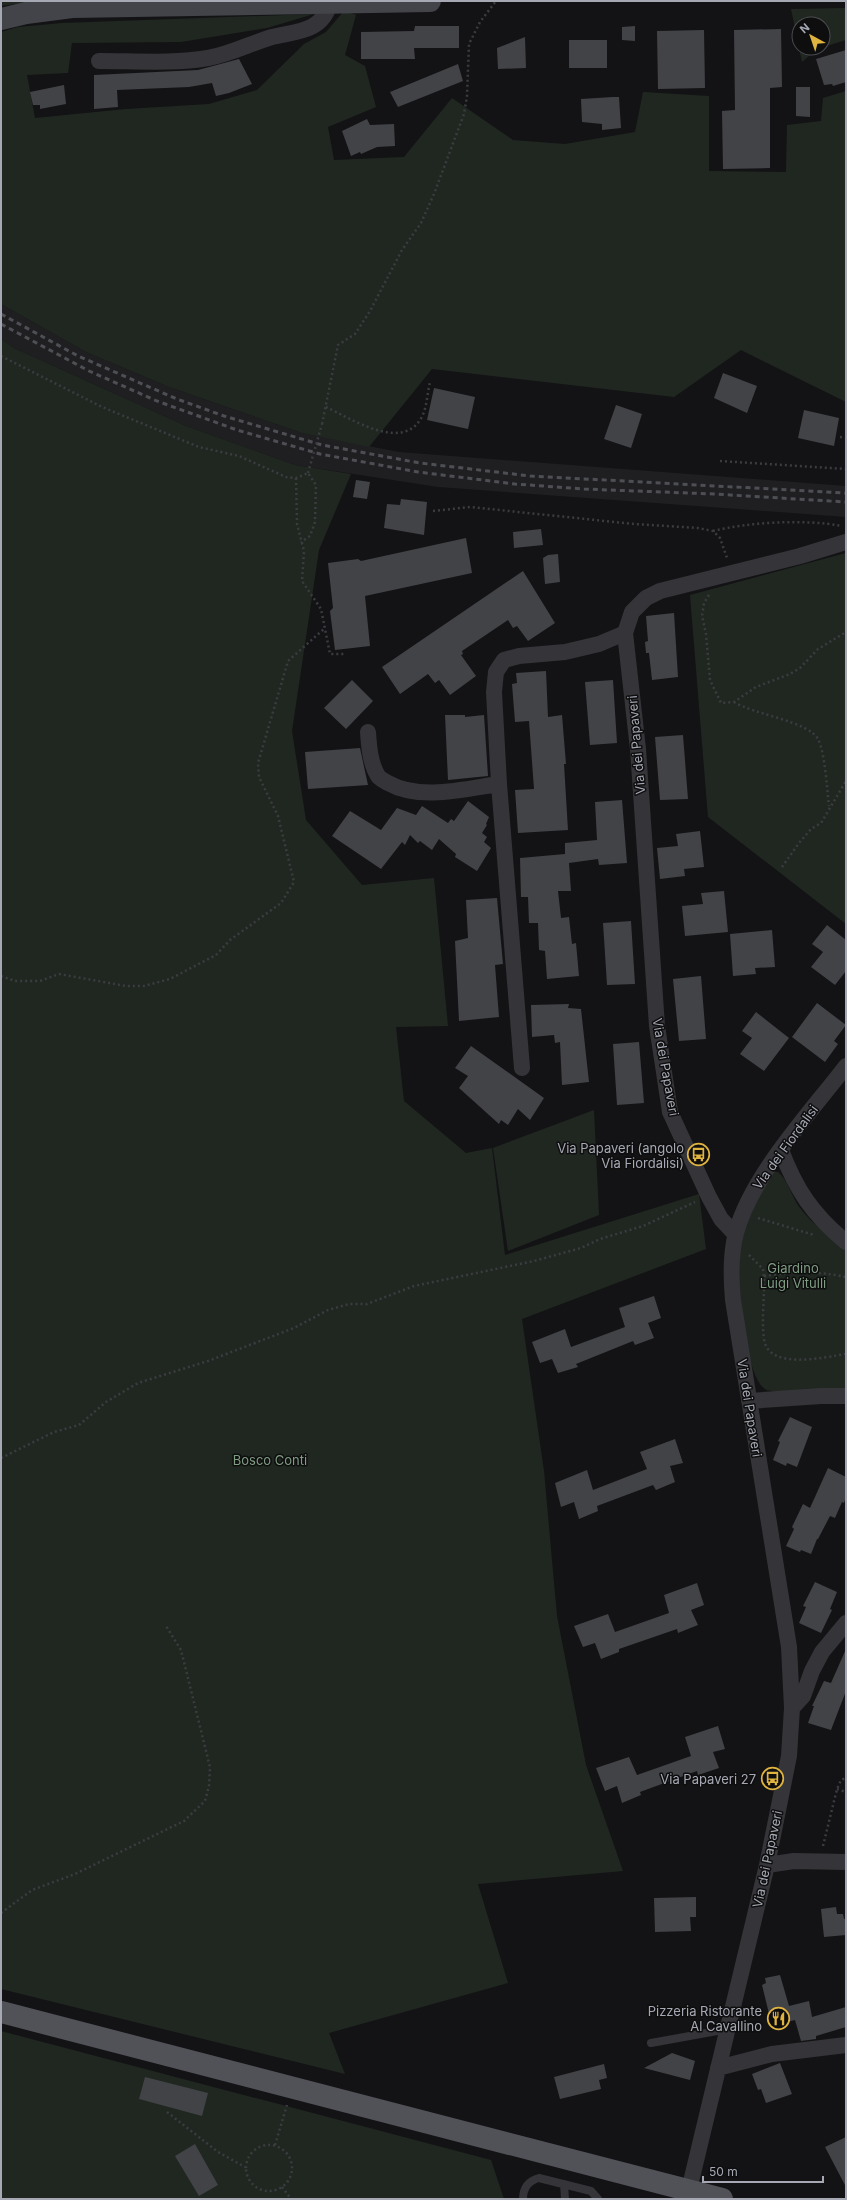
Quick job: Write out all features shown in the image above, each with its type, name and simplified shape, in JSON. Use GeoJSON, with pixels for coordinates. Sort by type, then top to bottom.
{"type":"FeatureCollection","features":[{"type":"Feature","properties":{"kind":"main road"},"geometry":{"type":"LineString","coordinates":[[1,19],[26,13],[72,7],[430,1]]}},
{"type":"Feature","properties":{"kind":"main road"},"geometry":{"type":"LineString","coordinates":[[1,2012],[291,2089],[722,2199]]}},
{"type":"Feature","properties":{"kind":"street"},"geometry":{"type":"LineString","coordinates":[[99,61],[167,61],[209,58],[248,47],[272,37],[291,35],[314,26],[327,15],[330,2]]}},
{"type":"Feature","properties":{"kind":"street","name":"Via dei Papaveri"},"geometry":{"type":"LineString","coordinates":[[690,2190],[767,1865],[789,1756],[792,1708],[789,1647],[732,1287],[734,1240],[709,1196],[670,1112],[660,1052],[638,749],[626,633],[632,612],[646,598],[660,591],[730,574],[846,542]]}},
{"type":"Feature","properties":{"kind":"street"},"geometry":{"type":"LineString","coordinates":[[522,1068],[499,784],[494,692],[496,672],[504,660],[519,656],[565,652],[599,644],[626,633]]}},
{"type":"Feature","properties":{"kind":"street"},"geometry":{"type":"LineString","coordinates":[[368,732],[370,755],[379,777],[396,787],[411,792],[440,792],[499,784]]}},
{"type":"Feature","properties":{"kind":"street","name":"Via dei Fiordalisi"},"geometry":{"type":"LineString","coordinates":[[734,1240],[743,1211],[753,1190],[780,1150],[846,1066]]}},
{"type":"Feature","properties":{"kind":"street"},"geometry":{"type":"LineString","coordinates":[[780,1150],[801,1196],[816,1215],[845,1241]]}},
{"type":"Feature","properties":{"kind":"street"},"geometry":{"type":"LineString","coordinates":[[749,1401],[821,1396],[846,1396]]}},
{"type":"Feature","properties":{"kind":"street"},"geometry":{"type":"LineString","coordinates":[[792,1708],[803,1696],[812,1671],[822,1652],[846,1624]]}},
{"type":"Feature","properties":{"kind":"street"},"geometry":{"type":"LineString","coordinates":[[767,1865],[794,1861],[846,1862]]}},
{"type":"Feature","properties":{"kind":"street"},"geometry":{"type":"LineString","coordinates":[[718,2068],[772,2054],[846,2045]]}},
{"type":"Feature","properties":{"kind":"lane"},"geometry":{"type":"LineString","coordinates":[[651,2042],[728,2029]]}},
{"type":"Feature","properties":{"kind":"lane"},"geometry":{"type":"LineString","coordinates":[[523,2199],[525,2188],[531,2180],[539,2178],[592,2191],[598,2199]]}},
{"type":"Feature","properties":{"kind":"lane"},"geometry":{"type":"LineString","coordinates":[[564,2184],[565,2199]]}},
{"type":"Feature","properties":{"kind":"path"},"geometry":{"type":"LineString","coordinates":[[301,542],[310,536],[315,522],[316,485],[308,473],[326,407],[330,378],[338,345],[355,334],[370,311],[402,250],[420,223],[434,194],[464,114],[467,96],[469,44],[480,22],[496,1]]}},
{"type":"Feature","properties":{"kind":"path"},"geometry":{"type":"LineString","coordinates":[[1,356],[102,407],[199,447],[239,456],[286,477],[296,478],[308,473]]}},
{"type":"Feature","properties":{"kind":"path"},"geometry":{"type":"LineString","coordinates":[[326,407],[382,432],[394,434],[410,431],[420,420],[424,410],[430,382]]}},
{"type":"Feature","properties":{"kind":"path"},"geometry":{"type":"LineString","coordinates":[[840,437],[846,438]]}},
{"type":"Feature","properties":{"kind":"path"},"geometry":{"type":"LineString","coordinates":[[720,461],[846,469]]}},
{"type":"Feature","properties":{"kind":"path"},"geometry":{"type":"LineString","coordinates":[[296,478],[297,524],[304,551],[302,581],[321,609],[330,654],[345,654]]}},
{"type":"Feature","properties":{"kind":"path"},"geometry":{"type":"LineString","coordinates":[[433,510],[470,507],[618,523],[698,528],[713,531],[731,527],[816,523],[846,527]]}},
{"type":"Feature","properties":{"kind":"path"},"geometry":{"type":"LineString","coordinates":[[713,531],[720,538],[726,552],[730,574]]}},
{"type":"Feature","properties":{"kind":"path"},"geometry":{"type":"LineString","coordinates":[[710,579],[711,591],[704,603],[702,616],[706,634],[710,680],[721,703],[734,702],[756,687],[790,674],[800,668],[818,649],[846,632]]}},
{"type":"Feature","properties":{"kind":"path"},"geometry":{"type":"LineString","coordinates":[[1,976],[15,981],[40,981],[59,974],[126,986],[144,986],[170,980],[216,955],[230,940],[281,903],[294,882],[278,816],[259,777],[258,763],[288,661],[325,628]]}},
{"type":"Feature","properties":{"kind":"path"},"geometry":{"type":"LineString","coordinates":[[734,702],[756,713],[802,726],[812,732],[821,747],[829,806]]}},
{"type":"Feature","properties":{"kind":"path"},"geometry":{"type":"LineString","coordinates":[[782,867],[803,838],[811,829],[821,823],[829,806],[846,781]]}},
{"type":"Feature","properties":{"kind":"path"},"geometry":{"type":"LineString","coordinates":[[1,1458],[54,1432],[78,1425],[106,1402],[138,1383],[208,1362],[294,1328],[328,1310],[349,1304],[367,1304],[414,1286],[534,1261],[581,1248],[600,1238],[642,1226],[709,1196]]}},
{"type":"Feature","properties":{"kind":"path"},"geometry":{"type":"LineString","coordinates":[[743,1211],[790,1229],[845,1241]]}},
{"type":"Feature","properties":{"kind":"path"},"geometry":{"type":"LineString","coordinates":[[734,1240],[740,1248],[753,1258],[763,1269],[763,1328],[764,1341],[768,1350],[774,1355],[793,1359],[813,1359],[846,1354]]}},
{"type":"Feature","properties":{"kind":"path"},"geometry":{"type":"LineString","coordinates":[[764,1276],[791,1272],[814,1272],[846,1277]]}},
{"type":"Feature","properties":{"kind":"path"},"geometry":{"type":"LineString","coordinates":[[1,1913],[32,1890],[75,1874],[184,1821],[205,1801],[209,1786],[210,1767],[181,1650],[166,1626]]}},
{"type":"Feature","properties":{"kind":"path"},"geometry":{"type":"LineString","coordinates":[[819,1862],[837,1789],[841,1780],[846,1778]]}},
{"type":"Feature","properties":{"kind":"path"},"geometry":{"type":"LineString","coordinates":[[837,1789],[846,1792]]}},
{"type":"Feature","properties":{"kind":"path"},"geometry":{"type":"LineString","coordinates":[[275,2145],[291,2089]]}},
{"type":"Feature","properties":{"kind":"path"},"geometry":{"type":"LineString","coordinates":[[167,2112],[194,2131],[218,2152],[245,2167]]}},
{"type":"Feature","properties":{"kind":"path"},"geometry":{"type":"LineString","coordinates":[[262,2145],[275,2145],[283,2148],[289,2155],[292,2163],[292,2171],[289,2180],[282,2187],[274,2191],[261,2190],[252,2184],[247,2177],[245,2167],[249,2154],[262,2145]]}},
{"type":"Feature","properties":{"kind":"path"},"geometry":{"type":"LineString","coordinates":[[282,2187],[291,2199]]}},
{"type":"Feature","properties":{"kind":"shaded area"},"geometry":{"type":"Polygon","coordinates":[[[1,304],[86,352],[169,387],[302,433],[399,452],[846,486],[846,517],[438,487],[295,465],[186,426],[14,348],[1,339],[1,304]]]}},
{"type":"Feature","properties":{"kind":"green space"},"geometry":{"type":"Polygon","coordinates":[[[1,1],[39,1],[1,6],[1,1]]]}},
{"type":"Feature","properties":{"kind":"green space"},"geometry":{"type":"Polygon","coordinates":[[[846,8],[846,40],[831,45],[831,16],[792,16],[791,9],[846,8]]]}},
{"type":"Feature","properties":{"kind":"green space"},"geometry":{"type":"Polygon","coordinates":[[[344,11],[356,15],[345,55],[365,66],[376,107],[328,127],[334,160],[404,157],[452,98],[513,140],[565,144],[635,132],[643,92],[709,96],[709,171],[786,172],[787,125],[821,121],[823,98],[846,91],[846,402],[741,350],[674,397],[432,369],[369,447],[302,433],[169,387],[86,352],[1,304],[1,32],[18,27],[62,23],[314,14],[267,28],[181,42],[72,43],[68,73],[27,75],[35,118],[126,109],[209,104],[257,90],[304,44],[326,32],[344,11]]]}},
{"type":"Feature","properties":{"kind":"green space"},"geometry":{"type":"Polygon","coordinates":[[[801,56],[809,56],[802,62],[801,56]]]}},
{"type":"Feature","properties":{"kind":"green space","name":"Bosco Conti"},"geometry":{"type":"Polygon","coordinates":[[[1,339],[14,348],[186,426],[295,465],[351,474],[319,550],[292,731],[306,820],[362,885],[434,878],[448,1026],[396,1027],[404,1101],[466,1153],[492,1148],[505,1255],[699,1194],[706,1249],[522,1319],[544,1471],[557,1616],[586,1765],[623,1871],[478,1884],[508,1983],[329,2033],[345,2074],[1,1989],[1,339]]]}},
{"type":"Feature","properties":{"kind":"green space"},"geometry":{"type":"Polygon","coordinates":[[[846,553],[846,924],[708,817],[690,595],[846,553]]]}},
{"type":"Feature","properties":{"kind":"green space"},"geometry":{"type":"Polygon","coordinates":[[[594,1110],[599,1215],[508,1251],[493,1148],[594,1110]]]}},
{"type":"Feature","properties":{"kind":"green space","name":"Giardino Luigi Vitulli"},"geometry":{"type":"Polygon","coordinates":[[[774,1172],[778,1172],[781,1175],[797,1204],[805,1214],[846,1250],[846,1389],[770,1391],[765,1389],[757,1379],[751,1364],[746,1343],[741,1297],[741,1243],[754,1206],[774,1172]]]}},
{"type":"Feature","properties":{"kind":"green space"},"geometry":{"type":"Polygon","coordinates":[[[1,2031],[491,2160],[504,2199],[1,2199],[1,2031]]]}},
{"type":"Feature","properties":{"kind":"building"},"geometry":{"type":"Polygon","coordinates":[[[415,26],[459,26],[459,48],[414,48],[415,59],[361,59],[361,32],[414,31],[415,26]]]}},
{"type":"Feature","properties":{"kind":"building"},"geometry":{"type":"Polygon","coordinates":[[[635,26],[635,41],[622,40],[622,27],[635,26]]]}},
{"type":"Feature","properties":{"kind":"building"},"geometry":{"type":"Polygon","coordinates":[[[781,29],[782,87],[770,88],[770,168],[723,169],[722,111],[735,110],[734,30],[781,29]]]}},
{"type":"Feature","properties":{"kind":"building"},"geometry":{"type":"Polygon","coordinates":[[[704,30],[705,88],[658,89],[657,31],[704,30]]]}},
{"type":"Feature","properties":{"kind":"building"},"geometry":{"type":"Polygon","coordinates":[[[525,37],[526,68],[498,69],[497,48],[525,37]]]}},
{"type":"Feature","properties":{"kind":"building"},"geometry":{"type":"Polygon","coordinates":[[[569,40],[607,40],[607,68],[569,68],[569,40]]]}},
{"type":"Feature","properties":{"kind":"building"},"geometry":{"type":"Polygon","coordinates":[[[846,50],[846,82],[833,86],[832,84],[824,85],[816,59],[831,56],[831,54],[846,50]]]}},
{"type":"Feature","properties":{"kind":"building"},"geometry":{"type":"Polygon","coordinates":[[[239,59],[252,84],[229,93],[216,96],[212,83],[189,87],[117,90],[118,107],[94,109],[94,75],[198,70],[239,59]]]}},
{"type":"Feature","properties":{"kind":"building"},"geometry":{"type":"Polygon","coordinates":[[[458,64],[463,81],[398,107],[390,92],[458,64]]]}},
{"type":"Feature","properties":{"kind":"building"},"geometry":{"type":"Polygon","coordinates":[[[64,85],[66,104],[40,109],[40,105],[33,105],[30,92],[64,85]]]}},
{"type":"Feature","properties":{"kind":"building"},"geometry":{"type":"Polygon","coordinates":[[[796,87],[810,87],[810,117],[796,116],[796,87]]]}},
{"type":"Feature","properties":{"kind":"building"},"geometry":{"type":"Polygon","coordinates":[[[619,97],[621,128],[602,130],[602,124],[582,122],[581,99],[619,97]]]}},
{"type":"Feature","properties":{"kind":"building"},"geometry":{"type":"Polygon","coordinates":[[[367,119],[370,125],[394,124],[395,146],[377,147],[361,154],[360,152],[351,156],[342,131],[367,119]]]}},
{"type":"Feature","properties":{"kind":"building"},"geometry":{"type":"Polygon","coordinates":[[[723,373],[757,386],[747,413],[714,398],[723,373]]]}},
{"type":"Feature","properties":{"kind":"building"},"geometry":{"type":"Polygon","coordinates":[[[434,388],[475,397],[468,429],[427,420],[434,388]]]}},
{"type":"Feature","properties":{"kind":"building"},"geometry":{"type":"Polygon","coordinates":[[[616,405],[642,414],[631,448],[604,439],[616,405]]]}},
{"type":"Feature","properties":{"kind":"building"},"geometry":{"type":"Polygon","coordinates":[[[804,410],[839,418],[834,446],[798,438],[804,410]]]}},
{"type":"Feature","properties":{"kind":"building"},"geometry":{"type":"Polygon","coordinates":[[[356,480],[370,482],[367,499],[353,497],[356,480]]]}},
{"type":"Feature","properties":{"kind":"building"},"geometry":{"type":"Polygon","coordinates":[[[401,499],[427,502],[424,535],[384,528],[387,504],[400,505],[401,499]]]}},
{"type":"Feature","properties":{"kind":"building"},"geometry":{"type":"Polygon","coordinates":[[[541,529],[543,545],[514,548],[513,532],[541,529]]]}},
{"type":"Feature","properties":{"kind":"building"},"geometry":{"type":"Polygon","coordinates":[[[466,538],[472,573],[365,596],[370,646],[335,650],[330,611],[333,608],[328,563],[358,559],[361,561],[466,538]]]}},
{"type":"Feature","properties":{"kind":"building"},"geometry":{"type":"Polygon","coordinates":[[[558,554],[560,582],[545,584],[543,558],[548,555],[558,554]]]}},
{"type":"Feature","properties":{"kind":"building"},"geometry":{"type":"Polygon","coordinates":[[[523,571],[555,623],[528,641],[517,626],[513,628],[508,620],[462,651],[463,654],[461,655],[476,676],[450,695],[439,680],[435,683],[428,674],[400,694],[382,667],[523,571]]]}},
{"type":"Feature","properties":{"kind":"building"},"geometry":{"type":"Polygon","coordinates":[[[674,613],[678,677],[652,680],[649,653],[646,653],[645,642],[648,641],[646,616],[674,613]]]}},
{"type":"Feature","properties":{"kind":"building"},"geometry":{"type":"Polygon","coordinates":[[[546,671],[548,717],[562,715],[566,764],[564,764],[568,830],[518,833],[515,790],[534,789],[529,721],[515,722],[512,684],[517,683],[516,673],[546,671]]]}},
{"type":"Feature","properties":{"kind":"building"},"geometry":{"type":"Polygon","coordinates":[[[352,680],[373,701],[346,729],[324,708],[352,680]]]}},
{"type":"Feature","properties":{"kind":"building"},"geometry":{"type":"Polygon","coordinates":[[[613,680],[617,743],[590,745],[585,682],[613,680]]]}},
{"type":"Feature","properties":{"kind":"building"},"geometry":{"type":"Polygon","coordinates":[[[445,715],[465,715],[465,717],[484,715],[488,776],[448,780],[445,715]]]}},
{"type":"Feature","properties":{"kind":"building"},"geometry":{"type":"Polygon","coordinates":[[[683,735],[688,799],[660,800],[655,737],[683,735]]]}},
{"type":"Feature","properties":{"kind":"building"},"geometry":{"type":"Polygon","coordinates":[[[360,748],[368,785],[308,789],[305,752],[360,748]]]}},
{"type":"Feature","properties":{"kind":"building"},"geometry":{"type":"Polygon","coordinates":[[[622,800],[627,863],[599,865],[598,859],[569,863],[571,891],[558,891],[561,918],[569,917],[572,944],[576,943],[579,976],[547,979],[545,951],[539,950],[538,923],[529,923],[528,897],[521,897],[520,858],[565,854],[565,843],[597,840],[595,802],[622,800]]]}},
{"type":"Feature","properties":{"kind":"building"},"geometry":{"type":"Polygon","coordinates":[[[468,801],[489,817],[486,824],[487,825],[482,833],[487,837],[484,842],[491,848],[477,871],[455,857],[456,854],[439,839],[432,850],[420,841],[418,843],[410,835],[405,845],[402,842],[381,869],[332,836],[350,811],[381,830],[397,808],[416,815],[422,806],[448,823],[451,819],[454,821],[468,801]]]}},
{"type":"Feature","properties":{"kind":"building"},"geometry":{"type":"Polygon","coordinates":[[[700,831],[704,867],[684,869],[685,876],[660,879],[657,848],[678,846],[676,834],[700,831]]]}},
{"type":"Feature","properties":{"kind":"building"},"geometry":{"type":"Polygon","coordinates":[[[724,891],[728,932],[685,936],[682,906],[703,904],[701,893],[724,891]]]}},
{"type":"Feature","properties":{"kind":"building"},"geometry":{"type":"Polygon","coordinates":[[[497,898],[503,964],[495,965],[499,1017],[459,1021],[455,941],[468,938],[466,900],[497,898]]]}},
{"type":"Feature","properties":{"kind":"building"},"geometry":{"type":"Polygon","coordinates":[[[631,921],[635,984],[607,985],[603,923],[631,921]]]}},
{"type":"Feature","properties":{"kind":"building"},"geometry":{"type":"Polygon","coordinates":[[[827,925],[846,940],[846,971],[835,985],[811,967],[823,952],[812,944],[827,925]]]}},
{"type":"Feature","properties":{"kind":"building"},"geometry":{"type":"Polygon","coordinates":[[[772,930],[775,967],[755,968],[756,974],[733,976],[730,934],[772,930]]]}},
{"type":"Feature","properties":{"kind":"building"},"geometry":{"type":"Polygon","coordinates":[[[701,976],[706,1039],[679,1041],[673,979],[701,976]]]}},
{"type":"Feature","properties":{"kind":"building"},"geometry":{"type":"Polygon","coordinates":[[[817,1003],[846,1025],[834,1041],[838,1044],[825,1062],[792,1037],[817,1003]]]}},
{"type":"Feature","properties":{"kind":"building"},"geometry":{"type":"Polygon","coordinates":[[[569,1004],[568,1008],[581,1009],[589,1082],[562,1085],[560,1042],[555,1043],[554,1035],[532,1037],[531,1005],[569,1004]]]}},
{"type":"Feature","properties":{"kind":"building"},"geometry":{"type":"Polygon","coordinates":[[[756,1012],[789,1038],[764,1071],[740,1054],[752,1038],[742,1031],[756,1012]]]}},
{"type":"Feature","properties":{"kind":"building"},"geometry":{"type":"Polygon","coordinates":[[[639,1042],[644,1103],[617,1105],[613,1044],[639,1042]]]}},
{"type":"Feature","properties":{"kind":"building"},"geometry":{"type":"Polygon","coordinates":[[[471,1046],[544,1098],[530,1120],[518,1109],[508,1125],[501,1120],[499,1124],[459,1088],[468,1076],[455,1068],[471,1046]]]}},
{"type":"Feature","properties":{"kind":"building"},"geometry":{"type":"Polygon","coordinates":[[[654,1296],[661,1318],[648,1323],[654,1338],[635,1345],[633,1341],[576,1364],[578,1367],[558,1373],[552,1359],[540,1363],[532,1342],[565,1329],[571,1347],[625,1327],[619,1308],[654,1296]]]}},
{"type":"Feature","properties":{"kind":"building"},"geometry":{"type":"Polygon","coordinates":[[[790,1417],[812,1427],[797,1467],[787,1463],[786,1466],[773,1460],[780,1442],[778,1441],[790,1417]]]}},
{"type":"Feature","properties":{"kind":"building"},"geometry":{"type":"Polygon","coordinates":[[[675,1439],[683,1463],[670,1466],[675,1482],[656,1490],[653,1485],[597,1506],[598,1511],[579,1519],[574,1502],[561,1507],[555,1483],[587,1470],[593,1490],[647,1469],[640,1452],[675,1439]]]}},
{"type":"Feature","properties":{"kind":"building"},"geometry":{"type":"Polygon","coordinates":[[[828,1468],[846,1477],[846,1497],[844,1503],[842,1502],[835,1518],[830,1516],[817,1539],[811,1554],[801,1550],[800,1552],[786,1546],[794,1529],[792,1527],[803,1504],[810,1508],[828,1468]]]}},
{"type":"Feature","properties":{"kind":"building"},"geometry":{"type":"Polygon","coordinates":[[[815,1582],[837,1592],[830,1609],[832,1610],[821,1633],[799,1623],[806,1607],[803,1606],[815,1582]]]}},
{"type":"Feature","properties":{"kind":"building"},"geometry":{"type":"Polygon","coordinates":[[[697,1583],[704,1605],[691,1610],[698,1625],[678,1633],[677,1629],[619,1649],[619,1652],[601,1659],[595,1643],[583,1647],[574,1626],[608,1614],[615,1632],[669,1613],[664,1595],[697,1583]]]}},
{"type":"Feature","properties":{"kind":"building"},"geometry":{"type":"Polygon","coordinates":[[[846,1649],[846,1691],[831,1730],[808,1723],[814,1706],[812,1706],[824,1681],[831,1683],[846,1649]]]}},
{"type":"Feature","properties":{"kind":"building"},"geometry":{"type":"Polygon","coordinates":[[[718,1726],[725,1749],[713,1752],[719,1768],[698,1775],[697,1771],[640,1792],[641,1795],[622,1803],[617,1786],[605,1791],[596,1768],[629,1757],[637,1775],[691,1756],[685,1737],[718,1726]]]}},
{"type":"Feature","properties":{"kind":"building"},"geometry":{"type":"Polygon","coordinates":[[[696,1897],[696,1917],[690,1917],[691,1931],[655,1932],[654,1898],[696,1897]]]}},
{"type":"Feature","properties":{"kind":"building"},"geometry":{"type":"Polygon","coordinates":[[[836,1907],[837,1914],[843,1914],[844,1919],[846,1919],[846,1935],[824,1937],[821,1909],[836,1907]]]}},
{"type":"Feature","properties":{"kind":"building"},"geometry":{"type":"Polygon","coordinates":[[[780,1975],[789,2006],[809,2001],[812,2017],[846,2007],[846,2027],[816,2036],[816,2039],[801,2041],[795,2020],[772,2026],[762,1985],[766,1983],[765,1978],[780,1975]]]}},
{"type":"Feature","properties":{"kind":"building"},"geometry":{"type":"Polygon","coordinates":[[[672,2053],[695,2061],[690,2080],[644,2068],[672,2053]]]}},
{"type":"Feature","properties":{"kind":"building"},"geometry":{"type":"Polygon","coordinates":[[[780,2063],[792,2094],[766,2103],[761,2089],[758,2090],[752,2074],[780,2063]]]}},
{"type":"Feature","properties":{"kind":"building"},"geometry":{"type":"Polygon","coordinates":[[[604,2064],[607,2078],[599,2080],[601,2089],[560,2099],[554,2077],[604,2064]]]}},
{"type":"Feature","properties":{"kind":"building"},"geometry":{"type":"Polygon","coordinates":[[[145,2077],[208,2093],[202,2116],[139,2099],[145,2077]]]}},
{"type":"Feature","properties":{"kind":"building"},"geometry":{"type":"Polygon","coordinates":[[[846,2137],[846,2187],[825,2147],[846,2137]]]}},
{"type":"Feature","properties":{"kind":"building"},"geometry":{"type":"Polygon","coordinates":[[[195,2144],[218,2185],[199,2196],[175,2156],[195,2144]]]}},
{"type":"Feature","properties":{"kind":"railway"},"geometry":{"type":"LineString","coordinates":[[1,314],[78,356],[177,399],[224,416],[322,445],[420,463],[530,476],[846,493]]}},
{"type":"Feature","properties":{"kind":"railway"},"geometry":{"type":"LineString","coordinates":[[1,324],[89,371],[157,401],[237,430],[320,454],[418,472],[515,484],[584,489],[714,494],[846,502]]}},
{"type":"Feature","properties":{"kind":"place","name":"Via Papaveri (angolo Via Fiordalisi)"},"geometry":{"type":"Point","coordinates":[699,1155]}},
{"type":"Feature","properties":{"kind":"place","name":"Via Papaveri 27"},"geometry":{"type":"Point","coordinates":[772,1779]}},
{"type":"Feature","properties":{"kind":"place","name":"Pizzeria Ristorante Al Cavallino"},"geometry":{"type":"Point","coordinates":[778,2018]}}]}
